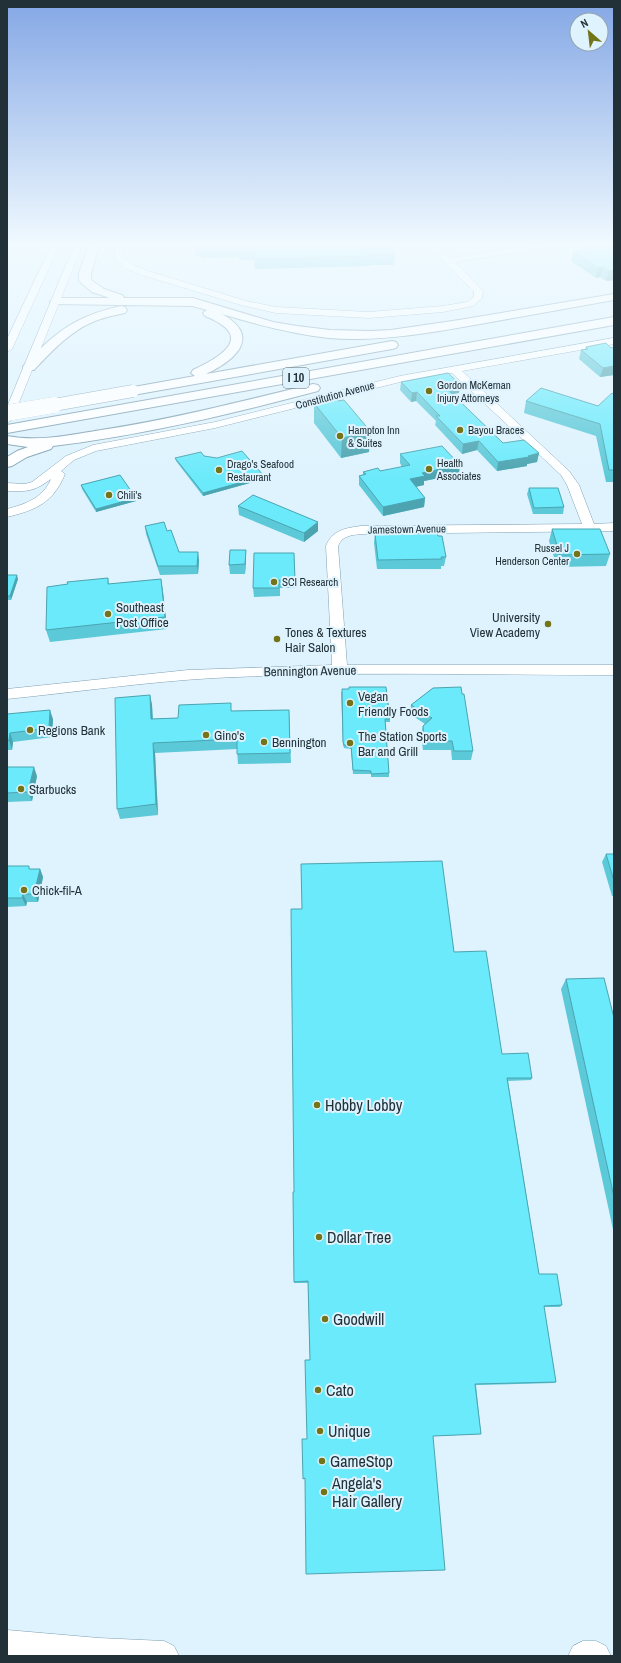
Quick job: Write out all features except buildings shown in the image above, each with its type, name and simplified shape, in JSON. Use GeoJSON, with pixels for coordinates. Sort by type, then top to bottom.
{"type":"FeatureCollection","features":[{"type":"Feature","properties":{"kind":"highway"},"geometry":{"type":"LineString","coordinates":[[29,367],[61,336],[78,324]]}},
{"type":"Feature","properties":{"kind":"highway"},"geometry":{"type":"LineString","coordinates":[[180,383],[229,355],[236,345],[237,340],[235,332],[227,324]]}},
{"type":"Feature","properties":{"kind":"highway"},"geometry":{"type":"LineString","coordinates":[[266,324],[297,330],[330,334],[371,335],[390,334],[461,324]]}},
{"type":"Feature","properties":{"kind":"highway","name":"I 10"},"geometry":{"type":"LineString","coordinates":[[7,413],[515,324]]}},
{"type":"Feature","properties":{"kind":"highway","name":"I 10"},"geometry":{"type":"LineString","coordinates":[[7,430],[599,324]]}},
{"type":"Feature","properties":{"kind":"highway"},"geometry":{"type":"LineString","coordinates":[[7,440],[34,443],[76,438],[144,428],[216,414],[456,349]]}},
{"type":"Feature","properties":{"kind":"highway"},"geometry":{"type":"LineString","coordinates":[[7,463],[29,452],[76,438]]}},
{"type":"Feature","properties":{"kind":"street"},"geometry":{"type":"LineString","coordinates":[[7,349],[19,324]]}},
{"type":"Feature","properties":{"kind":"street"},"geometry":{"type":"LineString","coordinates":[[7,420],[47,324]]}},
{"type":"Feature","properties":{"kind":"street","name":"Constitution Avenue"},"geometry":{"type":"LineString","coordinates":[[7,487],[25,488],[36,485],[60,469],[75,455],[93,448],[215,425],[369,385],[614,341]]}},
{"type":"Feature","properties":{"kind":"street"},"geometry":{"type":"LineString","coordinates":[[454,369],[566,473],[573,485],[590,528]]}},
{"type":"Feature","properties":{"kind":"street","name":"Constitution Avenue"},"geometry":{"type":"LineString","coordinates":[[7,498],[29,494],[40,490],[50,483],[60,469]]}},
{"type":"Feature","properties":{"kind":"street","name":"Constitution Avenue"},"geometry":{"type":"LineString","coordinates":[[7,513],[25,508],[42,499],[52,490],[60,469]]}},
{"type":"Feature","properties":{"kind":"street","name":"Jamestown Avenue"},"geometry":{"type":"LineString","coordinates":[[340,670],[332,546],[333,542],[339,535],[349,531],[360,530],[614,527]]}},
{"type":"Feature","properties":{"kind":"street","name":"Bennington Avenue"},"geometry":{"type":"LineString","coordinates":[[7,694],[183,675],[254,672],[340,670],[614,670]]}},
{"type":"Feature","properties":{"kind":"street"},"geometry":{"type":"LineString","coordinates":[[7,1645],[99,1653],[164,1656]]}},
{"type":"Feature","properties":{"kind":"street"},"geometry":{"type":"LineString","coordinates":[[583,1656],[596,1656]]}},
{"type":"Feature","properties":{"kind":"place","name":"Gordon McKernan Injury Attorneys"},"geometry":{"type":"Point","coordinates":[429,391]}},
{"type":"Feature","properties":{"kind":"place","name":"Bayou Braces"},"geometry":{"type":"Point","coordinates":[460,430]}},
{"type":"Feature","properties":{"kind":"place","name":"Hampton Inn & Suites"},"geometry":{"type":"Point","coordinates":[340,436]}},
{"type":"Feature","properties":{"kind":"place","name":"Health Associates"},"geometry":{"type":"Point","coordinates":[429,469]}},
{"type":"Feature","properties":{"kind":"place","name":"Drago's Seafood Restaurant"},"geometry":{"type":"Point","coordinates":[219,470]}},
{"type":"Feature","properties":{"kind":"place","name":"Chili's"},"geometry":{"type":"Point","coordinates":[109,495]}},
{"type":"Feature","properties":{"kind":"place","name":"Russel J Henderson Center"},"geometry":{"type":"Point","coordinates":[577,554]}},
{"type":"Feature","properties":{"kind":"place","name":"SCI Research"},"geometry":{"type":"Point","coordinates":[274,582]}},
{"type":"Feature","properties":{"kind":"place","name":"Southeast Post Office"},"geometry":{"type":"Point","coordinates":[108,614]}},
{"type":"Feature","properties":{"kind":"place","name":"University View Academy"},"geometry":{"type":"Point","coordinates":[548,624]}},
{"type":"Feature","properties":{"kind":"place","name":"Tones & Textures Hair Salon"},"geometry":{"type":"Point","coordinates":[277,639]}},
{"type":"Feature","properties":{"kind":"place","name":"Vegan Friendly Foods"},"geometry":{"type":"Point","coordinates":[350,703]}},
{"type":"Feature","properties":{"kind":"place","name":"Regions Bank"},"geometry":{"type":"Point","coordinates":[30,730]}},
{"type":"Feature","properties":{"kind":"place","name":"Gino's"},"geometry":{"type":"Point","coordinates":[206,735]}},
{"type":"Feature","properties":{"kind":"place","name":"Bennington"},"geometry":{"type":"Point","coordinates":[264,742]}},
{"type":"Feature","properties":{"kind":"place","name":"The Station Sports Bar and Grill"},"geometry":{"type":"Point","coordinates":[350,743]}},
{"type":"Feature","properties":{"kind":"place","name":"Starbucks"},"geometry":{"type":"Point","coordinates":[21,789]}},
{"type":"Feature","properties":{"kind":"place","name":"Chick-fil-A"},"geometry":{"type":"Point","coordinates":[24,890]}},
{"type":"Feature","properties":{"kind":"place","name":"Hobby Lobby"},"geometry":{"type":"Point","coordinates":[317,1105]}},
{"type":"Feature","properties":{"kind":"place","name":"Dollar Tree"},"geometry":{"type":"Point","coordinates":[319,1237]}},
{"type":"Feature","properties":{"kind":"place","name":"Goodwill"},"geometry":{"type":"Point","coordinates":[325,1319]}},
{"type":"Feature","properties":{"kind":"place","name":"Cato"},"geometry":{"type":"Point","coordinates":[318,1390]}},
{"type":"Feature","properties":{"kind":"place","name":"Unique"},"geometry":{"type":"Point","coordinates":[320,1431]}},
{"type":"Feature","properties":{"kind":"place","name":"GameStop"},"geometry":{"type":"Point","coordinates":[322,1461]}},
{"type":"Feature","properties":{"kind":"place","name":"Angela's Hair Gallery"},"geometry":{"type":"Point","coordinates":[324,1492]}}]}
